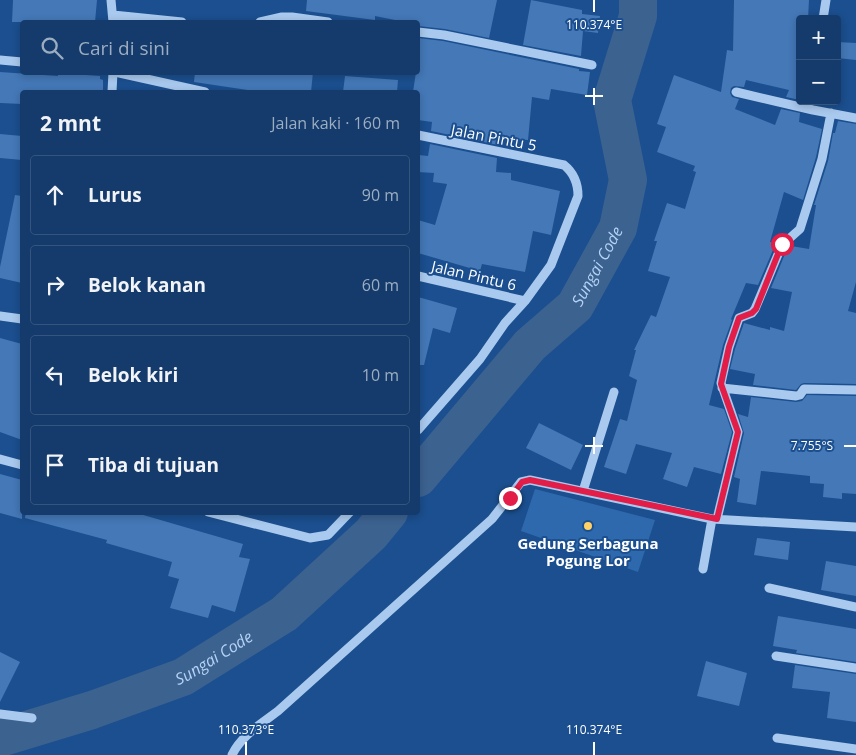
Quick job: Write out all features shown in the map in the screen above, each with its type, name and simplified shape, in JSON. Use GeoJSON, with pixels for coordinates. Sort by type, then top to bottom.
{"type":"FeatureCollection","features":[{"type":"Feature","properties":{"kind":"street"},"geometry":{"type":"LineString","coordinates":[[111,0],[113,19],[136,20]]}},
{"type":"Feature","properties":{"kind":"street"},"geometry":{"type":"LineString","coordinates":[[824,15],[826,0]]}},
{"type":"Feature","properties":{"kind":"street"},"geometry":{"type":"LineString","coordinates":[[269,20],[282,17],[314,20]]}},
{"type":"Feature","properties":{"kind":"street"},"geometry":{"type":"LineString","coordinates":[[420,32],[444,35],[592,65]]}},
{"type":"Feature","properties":{"kind":"street"},"geometry":{"type":"LineString","coordinates":[[0,60],[20,62]]}},
{"type":"Feature","properties":{"kind":"street"},"geometry":{"type":"LineString","coordinates":[[112,90],[114,75]]}},
{"type":"Feature","properties":{"kind":"street"},"geometry":{"type":"LineString","coordinates":[[128,75],[196,90]]}},
{"type":"Feature","properties":{"kind":"street"},"geometry":{"type":"LineString","coordinates":[[736,92],[814,106],[831,113],[856,118]]}},
{"type":"Feature","properties":{"kind":"street"},"geometry":{"type":"LineString","coordinates":[[703,569],[714,519],[738,432],[722,388],[722,379],[729,347],[739,318],[752,313],[756,309],[782,244],[800,229],[822,159],[831,113]]}},
{"type":"Feature","properties":{"kind":"street","name":"Jalan Pintu 5"},"geometry":{"type":"LineString","coordinates":[[420,135],[564,165],[571,170],[578,188],[578,196],[551,265],[525,301]]}},
{"type":"Feature","properties":{"kind":"street","name":"Jalan Pintu 6"},"geometry":{"type":"LineString","coordinates":[[420,276],[525,301]]}},
{"type":"Feature","properties":{"kind":"street"},"geometry":{"type":"LineString","coordinates":[[421,420],[480,359],[505,323],[525,301]]}},
{"type":"Feature","properties":{"kind":"street"},"geometry":{"type":"LineString","coordinates":[[0,316],[20,319]]}},
{"type":"Feature","properties":{"kind":"street"},"geometry":{"type":"LineString","coordinates":[[722,388],[796,396],[800,395],[804,389],[856,390]]}},
{"type":"Feature","properties":{"kind":"street"},"geometry":{"type":"LineString","coordinates":[[583,491],[614,392]]}},
{"type":"Feature","properties":{"kind":"street"},"geometry":{"type":"LineString","coordinates":[[0,459],[20,464]]}},
{"type":"Feature","properties":{"kind":"street"},"geometry":{"type":"LineString","coordinates":[[232,755],[249,733],[278,711],[492,519],[522,482],[530,480],[714,519],[856,527]]}},
{"type":"Feature","properties":{"kind":"street"},"geometry":{"type":"LineString","coordinates":[[220,515],[310,538],[328,535],[347,515]]}},
{"type":"Feature","properties":{"kind":"street"},"geometry":{"type":"LineString","coordinates":[[769,588],[856,607]]}},
{"type":"Feature","properties":{"kind":"street"},"geometry":{"type":"LineString","coordinates":[[776,656],[856,668]]}},
{"type":"Feature","properties":{"kind":"street"},"geometry":{"type":"LineString","coordinates":[[0,714],[32,718]]}},
{"type":"Feature","properties":{"kind":"street"},"geometry":{"type":"LineString","coordinates":[[777,738],[856,749]]}},
{"type":"Feature","properties":{"kind":"shaded area","name":"Gedung Serbaguna Pogung Lor"},"geometry":{"type":"Polygon","coordinates":[[[535,489],[655,520],[638,572],[521,531],[535,489]]]}},
{"type":"Feature","properties":{"kind":"building"},"geometry":{"type":"Polygon","coordinates":[[[13,0],[97,0],[95,20],[20,20],[20,22],[12,22],[13,0]]]}},
{"type":"Feature","properties":{"kind":"building"},"geometry":{"type":"Polygon","coordinates":[[[307,0],[497,0],[489,38],[420,26],[420,20],[395,20],[375,16],[375,20],[306,11],[307,0]]]}},
{"type":"Feature","properties":{"kind":"building"},"geometry":{"type":"Polygon","coordinates":[[[531,0],[582,10],[582,14],[600,16],[598,33],[583,31],[581,56],[523,45],[531,0]]]}},
{"type":"Feature","properties":{"kind":"building"},"geometry":{"type":"Polygon","coordinates":[[[734,0],[809,0],[808,15],[796,15],[796,99],[786,97],[789,90],[746,80],[744,87],[734,86],[731,88],[730,93],[732,97],[739,99],[735,109],[775,125],[781,109],[800,113],[799,122],[822,129],[803,200],[784,192],[770,242],[776,243],[758,285],[746,283],[731,319],[723,345],[709,405],[724,409],[732,432],[721,474],[694,467],[687,487],[663,479],[672,453],[636,444],[626,474],[604,467],[620,419],[627,421],[637,380],[629,376],[636,350],[634,350],[651,315],[656,317],[670,277],[648,271],[657,241],[654,241],[667,203],[685,209],[696,172],[693,171],[695,166],[657,152],[666,127],[657,124],[674,75],[721,92],[727,50],[733,51],[734,0]]]}},
{"type":"Feature","properties":{"kind":"building"},"geometry":{"type":"Polygon","coordinates":[[[420,38],[443,41],[590,72],[587,95],[551,89],[549,100],[532,97],[528,140],[498,138],[498,145],[431,131],[432,122],[420,120],[420,90],[413,90],[416,75],[420,75],[420,38]]]}},
{"type":"Feature","properties":{"kind":"building"},"geometry":{"type":"Polygon","coordinates":[[[841,42],[856,43],[856,60],[841,58],[841,42]]]}},
{"type":"Feature","properties":{"kind":"building"},"geometry":{"type":"Polygon","coordinates":[[[0,72],[20,73],[20,75],[100,76],[100,79],[103,80],[103,90],[20,90],[20,104],[0,103],[0,72]]]}},
{"type":"Feature","properties":{"kind":"building"},"geometry":{"type":"Polygon","coordinates":[[[195,75],[313,75],[311,90],[248,90],[194,82],[195,75]]]}},
{"type":"Feature","properties":{"kind":"building"},"geometry":{"type":"Polygon","coordinates":[[[345,76],[398,80],[397,90],[343,90],[345,76]]]}},
{"type":"Feature","properties":{"kind":"building"},"geometry":{"type":"Polygon","coordinates":[[[838,121],[856,124],[856,282],[848,311],[856,313],[856,384],[804,383],[796,390],[753,385],[755,374],[730,369],[735,349],[744,323],[770,330],[770,327],[784,331],[792,292],[771,288],[787,249],[791,246],[809,249],[816,205],[814,205],[828,161],[833,133],[835,133],[838,121]]]}},
{"type":"Feature","properties":{"kind":"building"},"geometry":{"type":"Polygon","coordinates":[[[0,134],[20,136],[20,160],[0,158],[0,134]]]}},
{"type":"Feature","properties":{"kind":"building"},"geometry":{"type":"Polygon","coordinates":[[[430,144],[497,158],[496,172],[511,173],[511,180],[560,191],[551,235],[533,231],[525,272],[482,264],[480,271],[420,254],[420,221],[435,225],[447,184],[433,182],[434,173],[420,172],[420,155],[428,156],[430,144]]]}},
{"type":"Feature","properties":{"kind":"building"},"geometry":{"type":"Polygon","coordinates":[[[15,195],[20,196],[20,283],[0,278],[0,267],[15,195]]]}},
{"type":"Feature","properties":{"kind":"building"},"geometry":{"type":"Polygon","coordinates":[[[420,298],[457,308],[450,333],[433,328],[424,365],[420,365],[420,298]]]}},
{"type":"Feature","properties":{"kind":"building"},"geometry":{"type":"Polygon","coordinates":[[[0,338],[20,343],[20,439],[0,432],[0,338]]]}},
{"type":"Feature","properties":{"kind":"building"},"geometry":{"type":"Polygon","coordinates":[[[807,395],[856,396],[856,494],[842,493],[842,499],[823,497],[824,484],[810,483],[810,476],[761,471],[756,505],[737,502],[740,479],[734,477],[744,433],[738,414],[748,417],[751,397],[796,402],[802,401],[807,395]]]}},
{"type":"Feature","properties":{"kind":"building"},"geometry":{"type":"Polygon","coordinates":[[[539,423],[583,445],[571,470],[526,448],[539,423]]]}},
{"type":"Feature","properties":{"kind":"building"},"geometry":{"type":"Polygon","coordinates":[[[0,474],[20,479],[20,515],[22,515],[22,519],[0,513],[0,474]]]}},
{"type":"Feature","properties":{"kind":"building"},"geometry":{"type":"Polygon","coordinates":[[[26,515],[143,515],[243,544],[239,557],[250,559],[235,612],[212,605],[208,618],[170,608],[179,579],[168,576],[172,562],[106,543],[107,540],[25,518],[26,515]]]}},
{"type":"Feature","properties":{"kind":"building"},"geometry":{"type":"Polygon","coordinates":[[[757,538],[790,542],[788,560],[754,555],[757,538]]]}},
{"type":"Feature","properties":{"kind":"building"},"geometry":{"type":"Polygon","coordinates":[[[826,561],[856,566],[856,596],[821,590],[826,561]]]}},
{"type":"Feature","properties":{"kind":"building"},"geometry":{"type":"Polygon","coordinates":[[[778,616],[856,629],[856,662],[796,653],[797,650],[773,646],[778,616]]]}},
{"type":"Feature","properties":{"kind":"building"},"geometry":{"type":"Polygon","coordinates":[[[0,652],[20,662],[0,702],[0,652]]]}},
{"type":"Feature","properties":{"kind":"building"},"geometry":{"type":"Polygon","coordinates":[[[706,661],[747,673],[739,706],[697,696],[706,661]]]}},
{"type":"Feature","properties":{"kind":"building"},"geometry":{"type":"Polygon","coordinates":[[[795,665],[856,674],[856,722],[827,718],[830,692],[792,688],[795,665]]]}},
{"type":"Feature","properties":{"kind":"waterway","name":"Sungai Code"},"geometry":{"type":"LineString","coordinates":[[420,476],[530,345],[575,306],[618,228],[628,180],[612,100],[638,16],[638,0]]}},
{"type":"Feature","properties":{"kind":"waterway","name":"Sungai Code"},"geometry":{"type":"LineString","coordinates":[[0,738],[92,710],[183,677],[284,614],[371,534],[387,515]]}},
{"type":"Feature","properties":{"kind":"place","name":"Gedung Serbaguna Pogung Lor"},"geometry":{"type":"Point","coordinates":[588,526]}},
{"type":"Feature","properties":{"kind":"route"},"geometry":{"type":"LineString","coordinates":[[510,498],[522,482],[530,480],[717,519],[738,432],[721,384],[729,347],[739,318],[752,313],[756,309],[782,244]]}}]}
